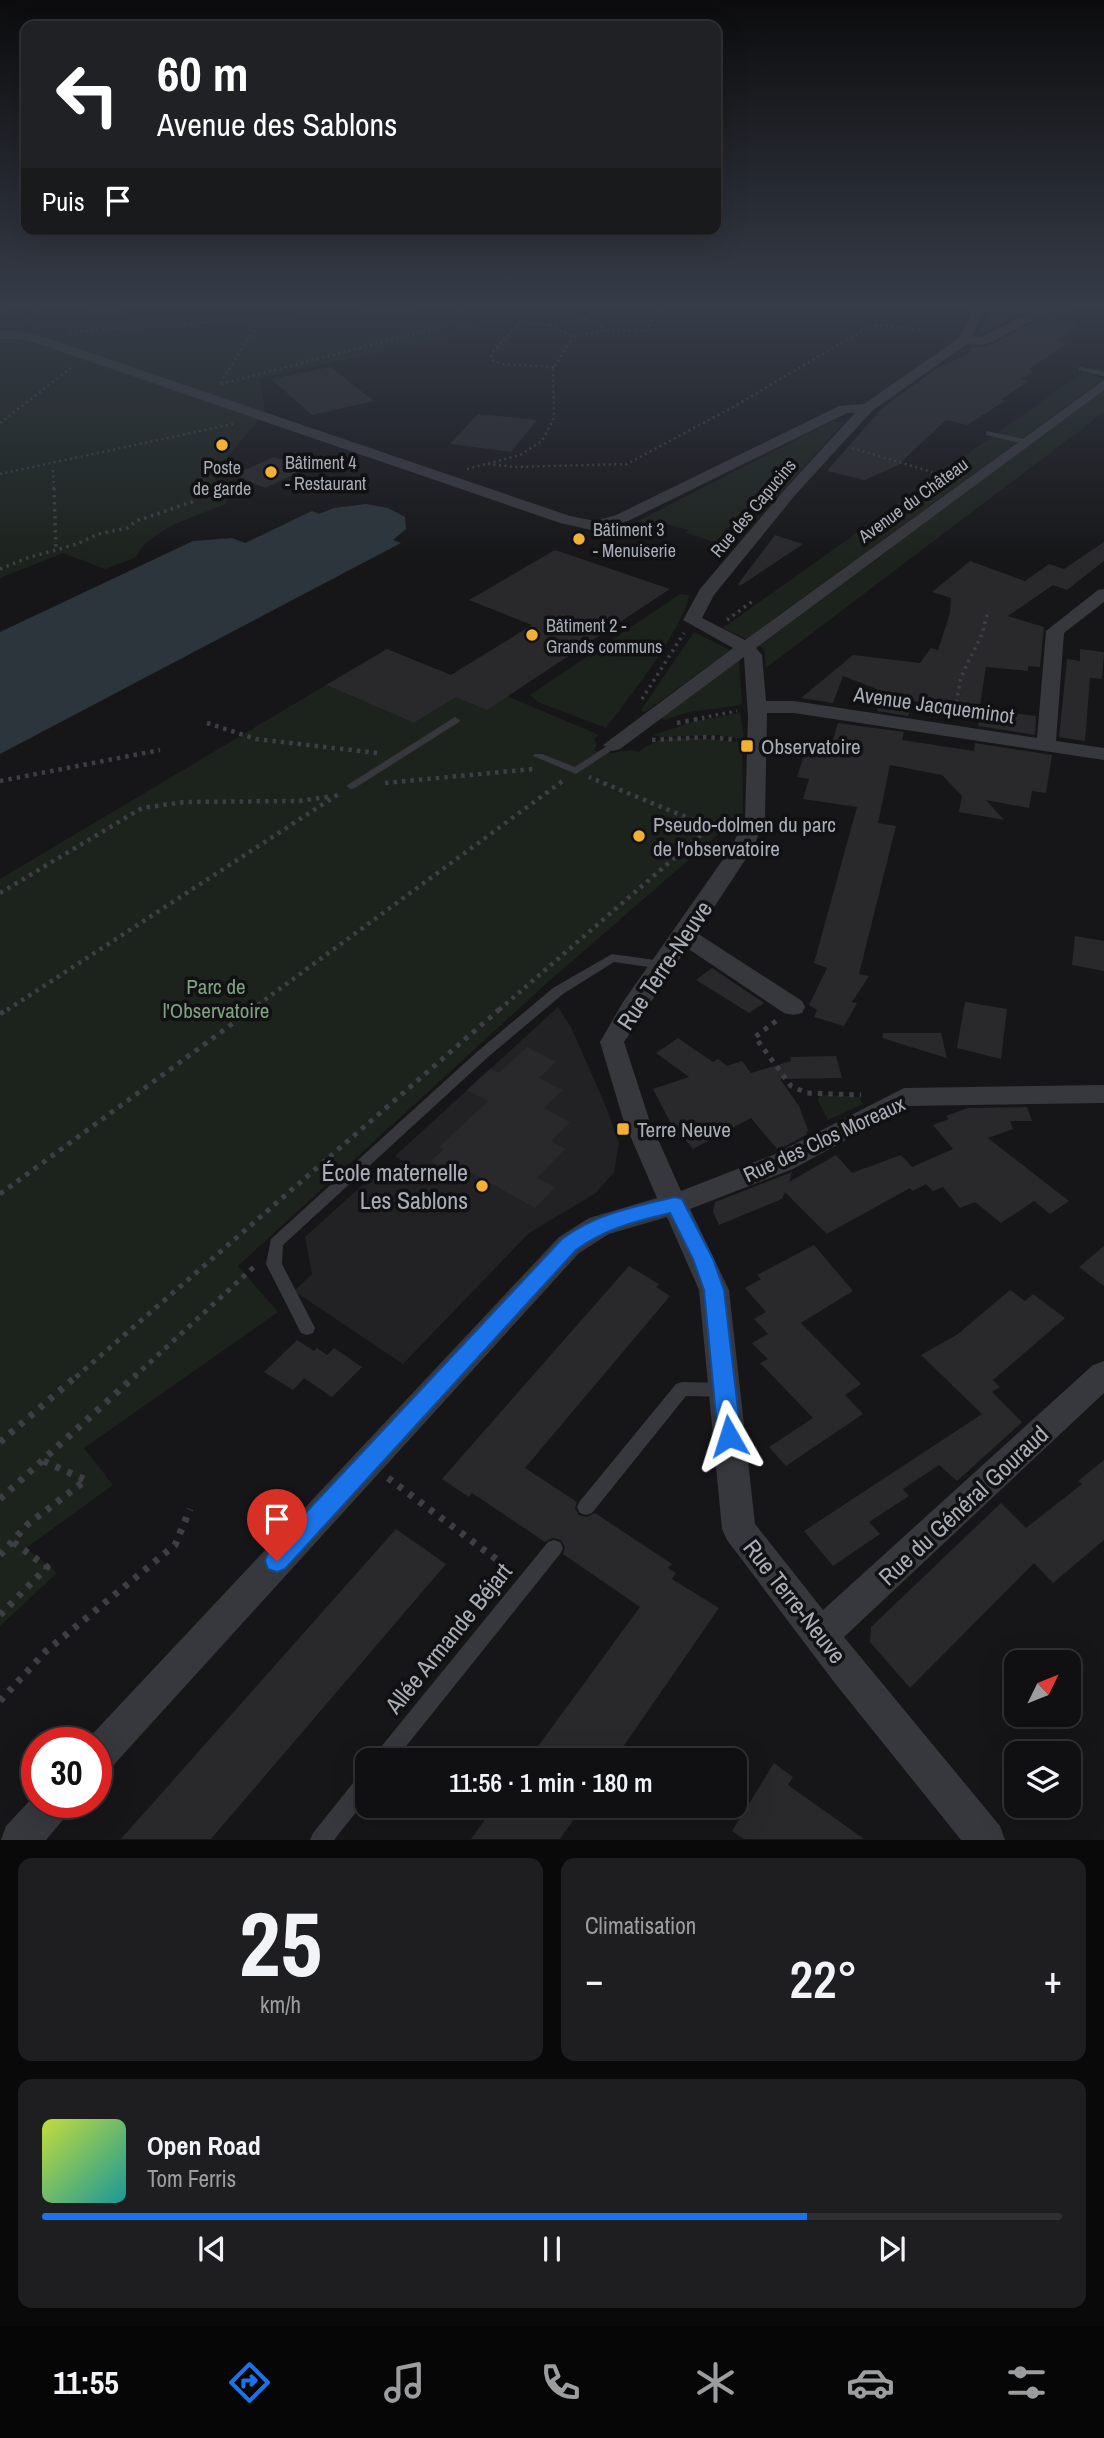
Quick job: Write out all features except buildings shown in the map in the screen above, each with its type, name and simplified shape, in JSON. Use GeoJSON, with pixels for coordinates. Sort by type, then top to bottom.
{"type":"FeatureCollection","features":[{"type":"Feature","properties":{"kind":"street"},"geometry":{"type":"LineString","coordinates":[[195,393],[566,520],[596,526],[606,524],[844,409],[867,408]]}},
{"type":"Feature","properties":{"kind":"street","name":"Rue des Capucins"},"geometry":{"type":"LineString","coordinates":[[692,620],[706,593],[867,408],[889,393]]}},
{"type":"Feature","properties":{"kind":"street","name":"Avenue du Château"},"geometry":{"type":"LineString","coordinates":[[613,745],[1092,393]]}},
{"type":"Feature","properties":{"kind":"street"},"geometry":{"type":"LineString","coordinates":[[1046,745],[1055,631],[1104,594]]}},
{"type":"Feature","properties":{"kind":"street"},"geometry":{"type":"LineString","coordinates":[[692,620],[745,647]]}},
{"type":"Feature","properties":{"kind":"street","name":"Rue Terre-Neuve"},"geometry":{"type":"LineString","coordinates":[[745,647],[754,655],[758,707],[755,819],[742,848],[632,1008],[612,1042],[620,1074],[639,1126],[703,1259],[714,1290],[739,1529],[986,1839]]}},
{"type":"Feature","properties":{"kind":"street","name":"Avenue Jacqueminot"},"geometry":{"type":"LineString","coordinates":[[758,707],[794,707],[1104,754]]}},
{"type":"Feature","properties":{"kind":"street"},"geometry":{"type":"LineString","coordinates":[[684,935],[793,1007]]}},
{"type":"Feature","properties":{"kind":"street","name":"Rue des Clos Moreaux"},"geometry":{"type":"LineString","coordinates":[[112,1740],[569,1245],[599,1226],[675,1205],[783,1162],[904,1097],[1104,1094]]}},
{"type":"Feature","properties":{"kind":"street","name":"Rue du Général Gouraud"},"geometry":{"type":"LineString","coordinates":[[821,1635],[1104,1374]]}},
{"type":"Feature","properties":{"kind":"street"},"geometry":{"type":"LineString","coordinates":[[20,1839],[39,1818]]}},
{"type":"Feature","properties":{"kind":"lane"},"geometry":{"type":"LineString","coordinates":[[989,433],[1025,442]]}},
{"type":"Feature","properties":{"kind":"lane"},"geometry":{"type":"LineString","coordinates":[[351,786],[455,720]]}},
{"type":"Feature","properties":{"kind":"lane"},"geometry":{"type":"LineString","coordinates":[[538,756],[576,771],[613,745]]}},
{"type":"Feature","properties":{"kind":"lane"},"geometry":{"type":"LineString","coordinates":[[307,1328],[274,1264],[276,1243],[483,1054],[558,991],[612,958],[662,965]]}},
{"type":"Feature","properties":{"kind":"lane"},"geometry":{"type":"LineString","coordinates":[[586,1507],[682,1389],[724,1390]]}},
{"type":"Feature","properties":{"kind":"lane","name":"Allée Armande Béjart"},"geometry":{"type":"LineString","coordinates":[[393,1748],[554,1548]]}},
{"type":"Feature","properties":{"kind":"lane"},"geometry":{"type":"LineString","coordinates":[[320,1839],[355,1796]]}},
{"type":"Feature","properties":{"kind":"path"},"geometry":{"type":"LineString","coordinates":[[0,423],[39,393]]}},
{"type":"Feature","properties":{"kind":"path"},"geometry":{"type":"LineString","coordinates":[[443,477],[526,452],[549,435],[554,418],[554,393]]}},
{"type":"Feature","properties":{"kind":"path"},"geometry":{"type":"LineString","coordinates":[[488,464],[515,467],[627,464],[757,393]]}},
{"type":"Feature","properties":{"kind":"path"},"geometry":{"type":"LineString","coordinates":[[0,474],[265,417]]}},
{"type":"Feature","properties":{"kind":"path"},"geometry":{"type":"LineString","coordinates":[[836,443],[932,472]]}},
{"type":"Feature","properties":{"kind":"path"},"geometry":{"type":"LineString","coordinates":[[52,470],[56,550]]}},
{"type":"Feature","properties":{"kind":"path"},"geometry":{"type":"LineString","coordinates":[[0,569],[99,534],[127,528],[136,521],[195,501]]}},
{"type":"Feature","properties":{"kind":"path"},"geometry":{"type":"LineString","coordinates":[[950,730],[961,677],[982,634],[988,611]]}},
{"type":"Feature","properties":{"kind":"path"},"geometry":{"type":"LineString","coordinates":[[613,745],[692,620]]}},
{"type":"Feature","properties":{"kind":"path"},"geometry":{"type":"LineString","coordinates":[[673,724],[758,707]]}},
{"type":"Feature","properties":{"kind":"path"},"geometry":{"type":"LineString","coordinates":[[206,723],[256,739],[377,753],[388,747]]}},
{"type":"Feature","properties":{"kind":"path"},"geometry":{"type":"LineString","coordinates":[[613,745],[707,737],[757,745]]}},
{"type":"Feature","properties":{"kind":"path"},"geometry":{"type":"LineString","coordinates":[[0,781],[160,750]]}},
{"type":"Feature","properties":{"kind":"path"},"geometry":{"type":"LineString","coordinates":[[0,1014],[351,786],[534,768],[576,771],[710,827],[0,1441]]}},
{"type":"Feature","properties":{"kind":"path"},"geometry":{"type":"LineString","coordinates":[[0,1194],[576,771]]}},
{"type":"Feature","properties":{"kind":"path"},"geometry":{"type":"LineString","coordinates":[[0,893],[142,808],[185,802],[299,801],[336,796]]}},
{"type":"Feature","properties":{"kind":"path"},"geometry":{"type":"LineString","coordinates":[[793,1007],[755,1037],[791,1086],[807,1093],[904,1097]]}},
{"type":"Feature","properties":{"kind":"path"},"geometry":{"type":"LineString","coordinates":[[0,1499],[41,1460],[86,1480],[28,1524],[0,1555]]}},
{"type":"Feature","properties":{"kind":"path"},"geometry":{"type":"LineString","coordinates":[[367,1463],[495,1558]]}},
{"type":"Feature","properties":{"kind":"path"},"geometry":{"type":"LineString","coordinates":[[0,1701],[45,1652],[175,1545],[190,1509]]}},
{"type":"Feature","properties":{"kind":"path"},"geometry":{"type":"LineString","coordinates":[[0,1615],[47,1567],[13,1542]]}},
{"type":"Feature","properties":{"kind":"shaded area"},"geometry":{"type":"Polygon","coordinates":[[[366,504],[388,508],[405,517],[406,529],[393,540],[401,543],[0,754],[0,632],[193,541],[232,538],[245,543],[312,511],[319,514],[334,508],[366,504]]]}},
{"type":"Feature","properties":{"kind":"shaded area","name":"École maternelle Les Sablons"},"geometry":{"type":"Polygon","coordinates":[[[558,1007],[571,1027],[607,1109],[619,1144],[614,1172],[596,1193],[529,1233],[403,1364],[294,1291],[312,1274],[305,1237],[369,1179],[384,1178],[403,1161],[395,1156],[558,1007]]]}},
{"type":"Feature","properties":{"kind":"green space"},"geometry":{"type":"Polygon","coordinates":[[[0,393],[262,393],[265,412],[214,473],[217,487],[226,496],[226,504],[163,531],[152,538],[135,558],[105,569],[63,553],[0,578],[0,393]]]}},
{"type":"Feature","properties":{"kind":"green space"},"geometry":{"type":"Polygon","coordinates":[[[1054,393],[1085,393],[746,639],[723,628],[1054,393]]]}},
{"type":"Feature","properties":{"kind":"green space"},"geometry":{"type":"Polygon","coordinates":[[[1099,393],[1104,393],[1104,412],[766,668],[764,649],[759,646],[1099,393]]]}},
{"type":"Feature","properties":{"kind":"green space"},"geometry":{"type":"Polygon","coordinates":[[[832,421],[844,423],[769,505],[756,509],[725,529],[723,536],[731,542],[726,546],[686,533],[689,530],[666,524],[636,522],[832,421]]]}},
{"type":"Feature","properties":{"kind":"green space"},"geometry":{"type":"Polygon","coordinates":[[[680,594],[689,595],[677,626],[654,663],[606,728],[538,702],[530,695],[680,594]]]}},
{"type":"Feature","properties":{"kind":"green space"},"geometry":{"type":"Polygon","coordinates":[[[694,632],[730,650],[645,712],[641,710],[694,632]]]}},
{"type":"Feature","properties":{"kind":"green space"},"geometry":{"type":"Polygon","coordinates":[[[739,660],[742,705],[689,712],[664,720],[661,718],[739,660]]]}},
{"type":"Feature","properties":{"kind":"green space","name":"Parc de l'Observatoire"},"geometry":{"type":"Polygon","coordinates":[[[326,685],[414,723],[456,697],[507,696],[599,735],[594,739],[597,745],[594,750],[608,753],[629,750],[639,752],[650,744],[676,738],[742,742],[743,813],[548,982],[238,1266],[278,1312],[84,1448],[113,1485],[26,1548],[57,1573],[0,1626],[0,879],[326,685]]]}},
{"type":"Feature","properties":{"kind":"green space"},"geometry":{"type":"Polygon","coordinates":[[[740,713],[744,739],[716,735],[653,735],[696,721],[740,713]]]}},
{"type":"Feature","properties":{"kind":"green space"},"geometry":{"type":"Polygon","coordinates":[[[820,1095],[859,1097],[863,1104],[828,1120],[818,1100],[820,1095]]]}},
{"type":"Feature","properties":{"kind":"place","name":"Poste de garde"},"geometry":{"type":"Point","coordinates":[222,445]}},
{"type":"Feature","properties":{"kind":"place","name":"Bâtiment 4 - Restaurant"},"geometry":{"type":"Point","coordinates":[271,472]}},
{"type":"Feature","properties":{"kind":"place","name":"Bâtiment 3 - Menuiserie"},"geometry":{"type":"Point","coordinates":[579,539]}},
{"type":"Feature","properties":{"kind":"place","name":"Bâtiment 2 - Grands communs"},"geometry":{"type":"Point","coordinates":[532,635]}},
{"type":"Feature","properties":{"kind":"place","name":"Observatoire"},"geometry":{"type":"Point","coordinates":[747,746]}},
{"type":"Feature","properties":{"kind":"place","name":"Pseudo-dolmen du parc de l'observatoire"},"geometry":{"type":"Point","coordinates":[639,836]}},
{"type":"Feature","properties":{"kind":"place","name":"Terre Neuve"},"geometry":{"type":"Point","coordinates":[623,1129]}},
{"type":"Feature","properties":{"kind":"place","name":"École maternelle Les Sablons"},"geometry":{"type":"Point","coordinates":[482,1186]}},
{"type":"Feature","properties":{"kind":"route"},"geometry":{"type":"LineString","coordinates":[[277,1561],[569,1245],[599,1226],[624,1217],[675,1205],[703,1259],[714,1290],[729,1436]]}}]}
